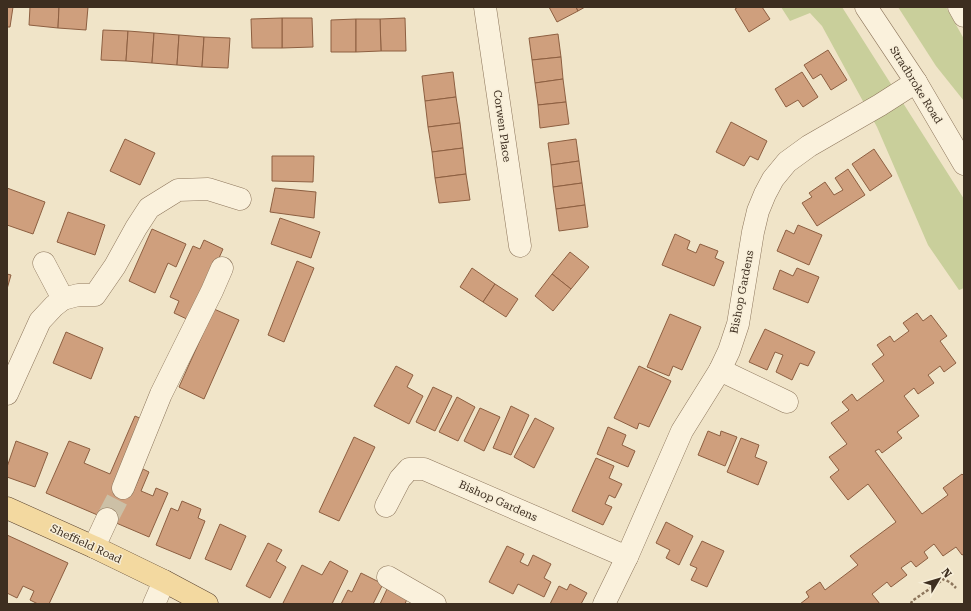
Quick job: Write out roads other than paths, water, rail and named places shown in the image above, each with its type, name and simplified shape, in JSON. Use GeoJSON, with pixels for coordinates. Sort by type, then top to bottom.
{"type":"FeatureCollection","features":[{"type":"Feature","properties":{"kind":"main road","name":"Sheffield Road"},"geometry":{"type":"LineString","coordinates":[[7,508],[94,547],[207,604]]}},
{"type":"Feature","properties":{"kind":"street","name":"Corwen Place"},"geometry":{"type":"LineString","coordinates":[[484,7],[520,246]]}},
{"type":"Feature","properties":{"kind":"street","name":"Stradbroke Road"},"geometry":{"type":"LineString","coordinates":[[866,7],[916,82],[964,164]]}},
{"type":"Feature","properties":{"kind":"street"},"geometry":{"type":"LineString","coordinates":[[959,7],[964,16]]}},
{"type":"Feature","properties":{"kind":"street","name":"Bishop Gardens"},"geometry":{"type":"LineString","coordinates":[[604,604],[627,557],[682,431],[720,370],[729,351],[738,324],[753,232],[764,194],[773,179],[787,162],[809,146],[916,82]]}},
{"type":"Feature","properties":{"kind":"street"},"geometry":{"type":"LineString","coordinates":[[7,394],[40,321],[63,299],[78,295],[95,295],[115,266],[149,208],[178,190],[208,190],[240,199]]}},
{"type":"Feature","properties":{"kind":"street"},"geometry":{"type":"LineString","coordinates":[[44,263],[63,299]]}},
{"type":"Feature","properties":{"kind":"street"},"geometry":{"type":"LineString","coordinates":[[123,488],[161,394],[222,268]]}},
{"type":"Feature","properties":{"kind":"street"},"geometry":{"type":"LineString","coordinates":[[720,370],[787,402]]}},
{"type":"Feature","properties":{"kind":"street","name":"Bishop Gardens"},"geometry":{"type":"LineString","coordinates":[[386,506],[400,479],[409,469],[424,469],[627,557]]}},
{"type":"Feature","properties":{"kind":"street"},"geometry":{"type":"LineString","coordinates":[[94,547],[107,519]]}},
{"type":"Feature","properties":{"kind":"street"},"geometry":{"type":"LineString","coordinates":[[388,577],[435,604]]}},
{"type":"Feature","properties":{"kind":"street"},"geometry":{"type":"LineString","coordinates":[[154,604],[164,581]]}},
{"type":"Feature","properties":{"kind":"tunnel"},"geometry":{"type":"LineString","coordinates":[[107,519],[123,488]]}}]}
